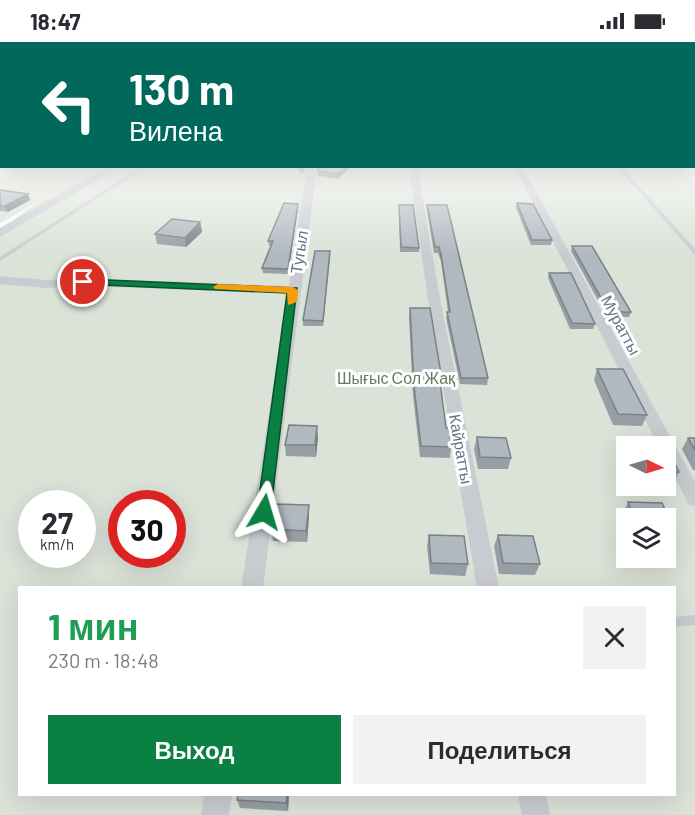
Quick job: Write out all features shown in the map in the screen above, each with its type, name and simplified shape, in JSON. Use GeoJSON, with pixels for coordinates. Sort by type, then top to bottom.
{"type":"FeatureCollection","features":[{"type":"Feature","properties":{"kind":"street"},"geometry":{"type":"LineString","coordinates":[[0,233],[89,182]]}},
{"type":"Feature","properties":{"kind":"street","name":"Тугыл"},"geometry":{"type":"LineString","coordinates":[[252,586],[293,290],[311,182]]}},
{"type":"Feature","properties":{"kind":"street","name":"Кайратты"},"geometry":{"type":"LineString","coordinates":[[416,182],[434,299],[488,586]]}},
{"type":"Feature","properties":{"kind":"street","name":"Муратты"},"geometry":{"type":"LineString","coordinates":[[527,182],[695,499]]}},
{"type":"Feature","properties":{"kind":"street"},"geometry":{"type":"LineString","coordinates":[[0,280],[46,284],[83,282],[293,290]]}},
{"type":"Feature","properties":{"kind":"street"},"geometry":{"type":"LineString","coordinates":[[215,815],[218,796]]}},
{"type":"Feature","properties":{"kind":"street"},"geometry":{"type":"LineString","coordinates":[[532,796],[536,815]]}},
{"type":"Feature","properties":{"kind":"lane"},"geometry":{"type":"LineString","coordinates":[[0,259],[121,182]]}},
{"type":"Feature","properties":{"kind":"lane"},"geometry":{"type":"LineString","coordinates":[[632,182],[695,252]]}},
{"type":"Feature","properties":{"kind":"lane"},"geometry":{"type":"LineString","coordinates":[[676,622],[695,620]]}},
{"type":"Feature","properties":{"kind":"green space","name":"Шығыс Сол Жақ"},"geometry":{"type":"Polygon","coordinates":[[[0,182],[695,182],[695,815],[0,815],[0,230],[39,201],[0,223],[0,182]]]}},
{"type":"Feature","properties":{"kind":"building"},"geometry":{"type":"Polygon","coordinates":[[[0,190],[28,194],[5,206],[0,206],[0,190]]]}},
{"type":"Feature","properties":{"kind":"building"},"geometry":{"type":"Polygon","coordinates":[[[284,203],[298,204],[288,269],[262,268],[273,241],[268,241],[284,203]]]}},
{"type":"Feature","properties":{"kind":"building"},"geometry":{"type":"Polygon","coordinates":[[[517,203],[533,204],[552,240],[532,240],[517,203]]]}},
{"type":"Feature","properties":{"kind":"building"},"geometry":{"type":"Polygon","coordinates":[[[399,205],[413,205],[419,248],[401,247],[399,205]]]}},
{"type":"Feature","properties":{"kind":"building"},"geometry":{"type":"Polygon","coordinates":[[[427,205],[447,205],[488,378],[461,378],[447,312],[450,312],[441,255],[439,247],[435,247],[427,205]]]}},
{"type":"Feature","properties":{"kind":"building"},"geometry":{"type":"Polygon","coordinates":[[[172,219],[200,222],[185,238],[155,234],[172,219]]]}},
{"type":"Feature","properties":{"kind":"building"},"geometry":{"type":"Polygon","coordinates":[[[572,246],[592,246],[631,312],[609,312],[572,246]]]}},
{"type":"Feature","properties":{"kind":"building"},"geometry":{"type":"Polygon","coordinates":[[[315,251],[330,251],[323,321],[303,320],[315,251]]]}},
{"type":"Feature","properties":{"kind":"building"},"geometry":{"type":"Polygon","coordinates":[[[549,273],[571,273],[595,324],[572,323],[549,273]]]}},
{"type":"Feature","properties":{"kind":"building"},"geometry":{"type":"Polygon","coordinates":[[[410,308],[430,308],[441,374],[439,374],[446,428],[449,428],[451,447],[421,446],[414,386],[410,308]]]}},
{"type":"Feature","properties":{"kind":"building"},"geometry":{"type":"Polygon","coordinates":[[[597,369],[623,369],[647,415],[618,414],[597,369]]]}},
{"type":"Feature","properties":{"kind":"building"},"geometry":{"type":"Polygon","coordinates":[[[289,425],[317,426],[315,445],[285,445],[289,425]]]}},
{"type":"Feature","properties":{"kind":"building"},"geometry":{"type":"Polygon","coordinates":[[[477,437],[506,438],[511,458],[480,457],[477,437]]]}},
{"type":"Feature","properties":{"kind":"building"},"geometry":{"type":"Polygon","coordinates":[[[688,438],[695,438],[695,450],[688,438]]]}},
{"type":"Feature","properties":{"kind":"building"},"geometry":{"type":"Polygon","coordinates":[[[628,502],[662,503],[664,508],[630,508],[628,502]]]}},
{"type":"Feature","properties":{"kind":"building"},"geometry":{"type":"Polygon","coordinates":[[[276,504],[309,505],[306,531],[271,529],[276,504]]]}},
{"type":"Feature","properties":{"kind":"building"},"geometry":{"type":"Polygon","coordinates":[[[429,535],[464,536],[468,564],[431,563],[429,535]]]}},
{"type":"Feature","properties":{"kind":"building"},"geometry":{"type":"Polygon","coordinates":[[[498,535],[533,536],[540,564],[503,563],[498,535]]]}},
{"type":"Feature","properties":{"kind":"building"},"geometry":{"type":"Polygon","coordinates":[[[238,796],[287,796],[286,803],[237,800],[238,796]]]}},
{"type":"Feature","properties":{"kind":"slow traffic"},"geometry":{"type":"LineString","coordinates":[[218,287],[293,290],[291,302]]}},
{"type":"Feature","properties":{"kind":"route"},"geometry":{"type":"LineString","coordinates":[[83,282],[293,290],[264,512]]}}]}
